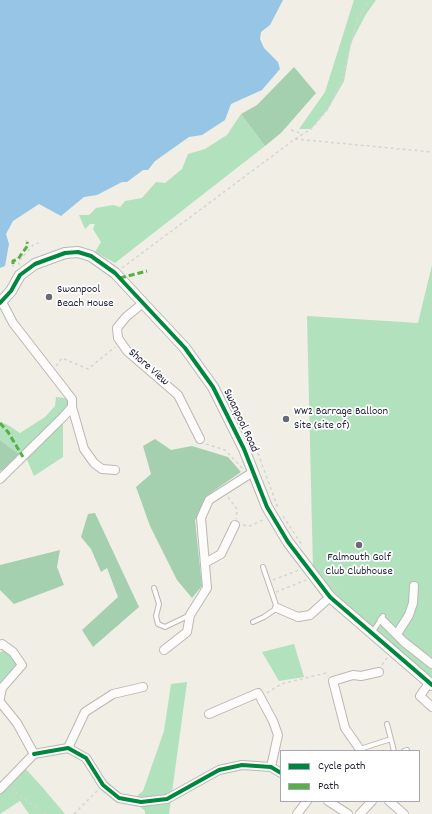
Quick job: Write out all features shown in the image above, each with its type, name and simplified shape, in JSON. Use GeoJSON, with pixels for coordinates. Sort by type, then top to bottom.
{"type":"FeatureCollection","features":[{"type":"Feature","properties":{"kind":"street","name":"Swanpool Road"},"geometry":{"type":"LineString","coordinates":[[1,302],[12,291],[20,275],[35,264],[53,256],[78,252],[91,256],[115,273],[185,348],[213,387],[250,474],[267,507],[288,542],[330,597],[371,634],[431,684]]}},
{"type":"Feature","properties":{"kind":"street"},"geometry":{"type":"LineString","coordinates":[[1,302],[13,323],[72,399],[72,408],[84,449],[94,463],[102,469],[115,470]]}},
{"type":"Feature","properties":{"kind":"street","name":"Shore View"},"geometry":{"type":"LineString","coordinates":[[144,303],[126,317],[117,328],[118,338],[127,351],[178,395],[203,442]]}},
{"type":"Feature","properties":{"kind":"street"},"geometry":{"type":"LineString","coordinates":[[0,479],[7,474],[72,408]]}},
{"type":"Feature","properties":{"kind":"street"},"geometry":{"type":"LineString","coordinates":[[164,650],[187,632],[190,615],[207,588],[201,518],[209,500],[250,474]]}},
{"type":"Feature","properties":{"kind":"street"},"geometry":{"type":"LineString","coordinates":[[205,562],[221,554],[235,525]]}},
{"type":"Feature","properties":{"kind":"street"},"geometry":{"type":"LineString","coordinates":[[397,634],[409,615],[414,586]]}},
{"type":"Feature","properties":{"kind":"street"},"geometry":{"type":"LineString","coordinates":[[277,608],[298,617],[310,615],[330,597]]}},
{"type":"Feature","properties":{"kind":"street"},"geometry":{"type":"LineString","coordinates":[[383,618],[397,634],[432,664]]}},
{"type":"Feature","properties":{"kind":"street"},"geometry":{"type":"LineString","coordinates":[[0,645],[2,644],[13,652],[22,664],[2,688],[0,698]]}},
{"type":"Feature","properties":{"kind":"street"},"geometry":{"type":"LineString","coordinates":[[360,750],[346,728],[333,681],[353,675],[361,676],[379,672]]}},
{"type":"Feature","properties":{"kind":"street"},"geometry":{"type":"LineString","coordinates":[[431,684],[420,696],[432,707]]}},
{"type":"Feature","properties":{"kind":"street"},"geometry":{"type":"LineString","coordinates":[[68,748],[85,712],[113,694],[143,687]]}},
{"type":"Feature","properties":{"kind":"street"},"geometry":{"type":"LineString","coordinates":[[209,714],[258,693],[274,720],[278,735],[271,767]]}},
{"type":"Feature","properties":{"kind":"street"},"geometry":{"type":"LineString","coordinates":[[0,702],[17,723],[34,754]]}},
{"type":"Feature","properties":{"kind":"street"},"geometry":{"type":"LineString","coordinates":[[3,786],[34,754],[68,748],[86,758],[103,785],[118,798],[141,802],[167,799],[219,770],[242,765],[271,767],[280,772]]}},
{"type":"Feature","properties":{"kind":"street"},"geometry":{"type":"LineString","coordinates":[[297,814],[306,802]]}},
{"type":"Feature","properties":{"kind":"street"},"geometry":{"type":"LineString","coordinates":[[330,802],[348,814]]}},
{"type":"Feature","properties":{"kind":"street"},"geometry":{"type":"LineString","coordinates":[[360,814],[371,802]]}},
{"type":"Feature","properties":{"kind":"street"},"geometry":{"type":"LineString","coordinates":[[391,802],[404,814]]}},
{"type":"Feature","properties":{"kind":"lane"},"geometry":{"type":"LineString","coordinates":[[253,622],[264,617],[277,608],[263,566]]}},
{"type":"Feature","properties":{"kind":"lane"},"geometry":{"type":"LineString","coordinates":[[154,588],[158,604],[156,620],[162,626],[165,627],[190,615]]}},
{"type":"Feature","properties":{"kind":"lane"},"geometry":{"type":"LineString","coordinates":[[371,634],[383,618]]}},
{"type":"Feature","properties":{"kind":"lane"},"geometry":{"type":"LineString","coordinates":[[387,724],[394,750]]}},
{"type":"Feature","properties":{"kind":"lane"},"geometry":{"type":"LineString","coordinates":[[360,750],[391,739]]}},
{"type":"Feature","properties":{"kind":"path"},"geometry":{"type":"LineString","coordinates":[[124,266],[295,139],[311,129],[328,109],[341,82],[357,20],[369,0]]}},
{"type":"Feature","properties":{"kind":"path"},"geometry":{"type":"LineString","coordinates":[[291,130],[303,134]]}},
{"type":"Feature","properties":{"kind":"path"},"geometry":{"type":"LineString","coordinates":[[295,139],[432,152]]}},
{"type":"Feature","properties":{"kind":"path"},"geometry":{"type":"LineString","coordinates":[[24,272],[18,262],[34,244],[39,243]]}},
{"type":"Feature","properties":{"kind":"path"},"geometry":{"type":"LineString","coordinates":[[52,372],[62,358],[88,369],[121,342]]}},
{"type":"Feature","properties":{"kind":"path"},"geometry":{"type":"LineString","coordinates":[[203,442],[225,450],[250,474]]}},
{"type":"Feature","properties":{"kind":"path"},"geometry":{"type":"LineString","coordinates":[[224,491],[237,509],[235,525],[250,526],[268,519]]}},
{"type":"Feature","properties":{"kind":"path"},"geometry":{"type":"LineString","coordinates":[[268,582],[303,568]]}},
{"type":"Feature","properties":{"kind":"path"},"geometry":{"type":"LineString","coordinates":[[272,594],[310,579]]}},
{"type":"Feature","properties":{"kind":"path"},"geometry":{"type":"LineString","coordinates":[[379,672],[383,663],[389,656]]}},
{"type":"Feature","properties":{"kind":"path"},"geometry":{"type":"LineString","coordinates":[[260,697],[281,684],[326,673],[333,681]]}},
{"type":"Feature","properties":{"kind":"path"},"geometry":{"type":"LineString","coordinates":[[74,814],[103,785]]}},
{"type":"Feature","properties":{"kind":"path"},"geometry":{"type":"LineString","coordinates":[[3,786],[46,814]]}},
{"type":"Feature","properties":{"kind":"green space"},"geometry":{"type":"Polygon","coordinates":[[[354,0],[376,0],[366,14],[351,43],[344,81],[328,109],[311,129],[299,129],[325,92],[354,0]]]}},
{"type":"Feature","properties":{"kind":"green space"},"geometry":{"type":"Polygon","coordinates":[[[294,67],[316,93],[281,133],[265,146],[241,114],[257,105],[294,67]]]}},
{"type":"Feature","properties":{"kind":"green space"},"geometry":{"type":"Polygon","coordinates":[[[241,114],[265,146],[115,263],[95,252],[101,242],[93,229],[95,224],[90,224],[85,229],[79,215],[89,215],[96,208],[113,205],[120,207],[125,201],[142,198],[156,182],[165,183],[182,169],[188,154],[205,149],[227,135],[241,114]]]}},
{"type":"Feature","properties":{"kind":"green space"},"geometry":{"type":"Polygon","coordinates":[[[432,265],[432,677],[398,651],[341,600],[313,568],[307,316],[418,323],[432,265]]]}},
{"type":"Feature","properties":{"kind":"green space"},"geometry":{"type":"Polygon","coordinates":[[[56,397],[72,399],[63,418],[63,457],[34,476],[25,455],[23,457],[0,440],[0,422],[8,425],[20,433],[45,417],[55,406],[56,397]]]}},
{"type":"Feature","properties":{"kind":"green space"},"geometry":{"type":"Polygon","coordinates":[[[155,439],[171,450],[192,446],[228,457],[241,472],[212,492],[195,520],[202,586],[192,598],[177,580],[150,526],[136,487],[151,474],[143,446],[155,439]]]}},
{"type":"Feature","properties":{"kind":"green space"},"geometry":{"type":"Polygon","coordinates":[[[0,440],[23,457],[0,471],[0,440]]]}},
{"type":"Feature","properties":{"kind":"green space"},"geometry":{"type":"Polygon","coordinates":[[[95,513],[139,607],[93,647],[82,630],[118,597],[107,568],[101,572],[91,549],[81,537],[88,514],[95,513]]]}},
{"type":"Feature","properties":{"kind":"green space"},"geometry":{"type":"Polygon","coordinates":[[[60,550],[57,567],[64,585],[14,604],[0,590],[0,565],[60,550]]]}},
{"type":"Feature","properties":{"kind":"green space"},"geometry":{"type":"Polygon","coordinates":[[[294,644],[304,677],[279,681],[262,652],[294,644]]]}},
{"type":"Feature","properties":{"kind":"green space"},"geometry":{"type":"Polygon","coordinates":[[[5,650],[12,656],[17,664],[0,683],[0,652],[5,650]]]}},
{"type":"Feature","properties":{"kind":"green space"},"geometry":{"type":"Polygon","coordinates":[[[187,682],[169,814],[145,814],[145,811],[136,803],[138,795],[143,791],[164,731],[171,684],[187,682]]]}},
{"type":"Feature","properties":{"kind":"green space"},"geometry":{"type":"Polygon","coordinates":[[[24,767],[65,814],[29,814],[20,801],[0,814],[0,793],[24,767]]]}},
{"type":"Feature","properties":{"kind":"water"},"geometry":{"type":"Polygon","coordinates":[[[0,0],[283,0],[270,25],[261,32],[260,39],[264,48],[278,62],[280,69],[262,90],[231,104],[225,120],[202,135],[189,137],[155,161],[148,170],[143,170],[127,182],[122,182],[97,195],[84,197],[61,216],[39,204],[13,221],[6,234],[9,244],[5,266],[0,268],[0,0]]]}},
{"type":"Feature","properties":{"kind":"marked path"},"geometry":{"type":"LineString","coordinates":[[13,264],[13,261],[18,259],[28,245],[27,242]]}},
{"type":"Feature","properties":{"kind":"marked path"},"geometry":{"type":"LineString","coordinates":[[120,278],[147,271]]}},
{"type":"Feature","properties":{"kind":"marked path"},"geometry":{"type":"LineString","coordinates":[[0,423],[8,432],[23,457]]}},
{"type":"Feature","properties":{"kind":"cycle path"},"geometry":{"type":"LineString","coordinates":[[0,303],[11,291],[20,275],[35,264],[65,253],[78,252],[91,256],[115,273],[185,348],[213,387],[244,449],[267,507],[288,542],[330,597],[432,685]]}},
{"type":"Feature","properties":{"kind":"cycle path"},"geometry":{"type":"LineString","coordinates":[[34,754],[68,748],[86,758],[103,785],[119,798],[141,802],[167,799],[219,770],[242,765],[271,767],[280,772]]}},
{"type":"Feature","properties":{"kind":"place","name":"Swanpool Beach House"},"geometry":{"type":"Point","coordinates":[49,297]}},
{"type":"Feature","properties":{"kind":"place","name":"WW2 Barrage Balloon Site (site of)"},"geometry":{"type":"Point","coordinates":[286,419]}},
{"type":"Feature","properties":{"kind":"place","name":"Falmouth Golf Club Clubhouse"},"geometry":{"type":"Point","coordinates":[359,545]}}]}
